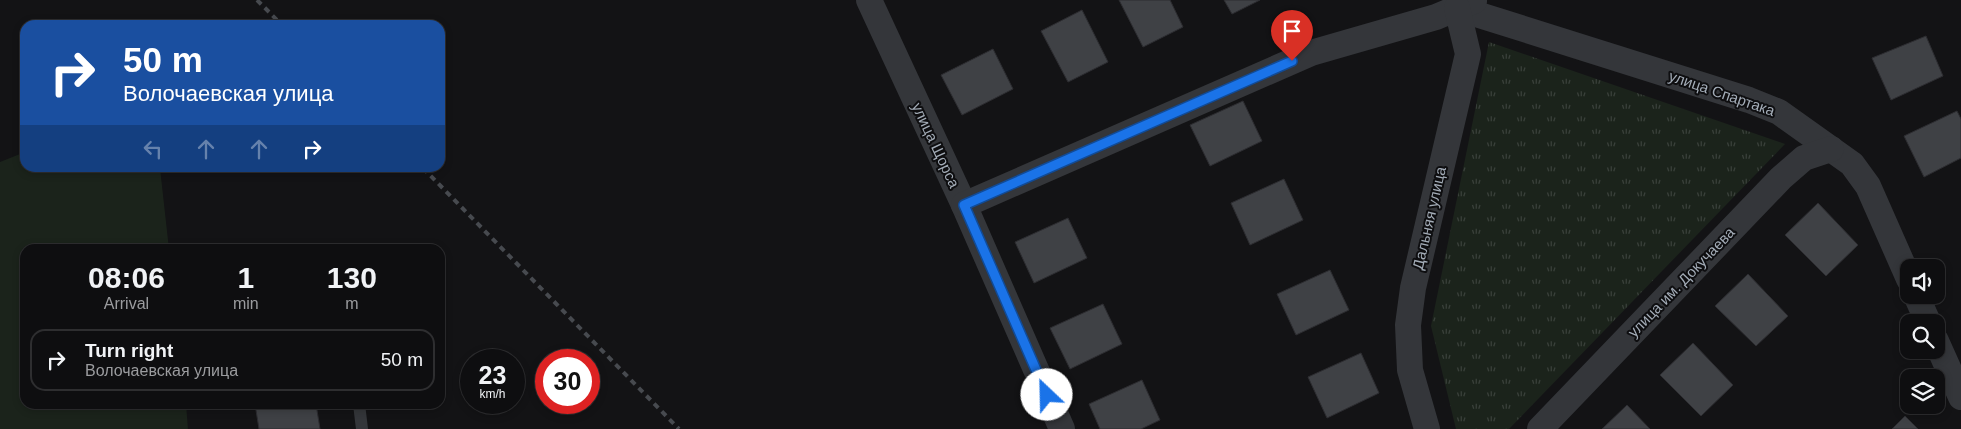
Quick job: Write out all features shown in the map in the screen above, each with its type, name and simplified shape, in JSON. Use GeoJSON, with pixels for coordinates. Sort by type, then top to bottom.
{"type":"FeatureCollection","features":[{"type":"Feature","properties":{"kind":"street","name":"улица Щорса"},"geometry":{"type":"LineString","coordinates":[[869,0],[964,205],[1062,429]]}},
{"type":"Feature","properties":{"kind":"street"},"geometry":{"type":"LineString","coordinates":[[964,205],[1311,53],[1436,17],[1467,4]]}},
{"type":"Feature","properties":{"kind":"street","name":"улица Спартака"},"geometry":{"type":"LineString","coordinates":[[1467,4],[1749,100],[1779,112],[1852,164],[1868,186],[1900,259]]}},
{"type":"Feature","properties":{"kind":"street","name":"Дальняя улица"},"geometry":{"type":"LineString","coordinates":[[1427,429],[1410,370],[1408,325],[1413,288],[1468,54],[1467,4]]}},
{"type":"Feature","properties":{"kind":"street","name":"улица им. Докучаева"},"geometry":{"type":"LineString","coordinates":[[1540,429],[1781,178],[1804,158],[1831,149]]}},
{"type":"Feature","properties":{"kind":"street"},"geometry":{"type":"LineString","coordinates":[[1944,359],[1961,397]]}},
{"type":"Feature","properties":{"kind":"lane"},"geometry":{"type":"LineString","coordinates":[[360,409],[362,429]]}},
{"type":"Feature","properties":{"kind":"green space"},"geometry":{"type":"Polygon","coordinates":[[[1489,42],[1785,144],[1509,429],[1456,429],[1431,326],[1489,42]]]}},
{"type":"Feature","properties":{"kind":"green space"},"geometry":{"type":"Polygon","coordinates":[[[20,154],[20,172],[160,172],[168,244],[20,244],[20,409],[186,409],[188,429],[0,429],[0,162],[20,154]]]}},
{"type":"Feature","properties":{"kind":"building"},"geometry":{"type":"Polygon","coordinates":[[[1119,0],[1170,0],[1183,27],[1143,47],[1119,0]]]}},
{"type":"Feature","properties":{"kind":"building"},"geometry":{"type":"Polygon","coordinates":[[[1224,0],[1260,0],[1232,14],[1224,0]]]}},
{"type":"Feature","properties":{"kind":"building"},"geometry":{"type":"Polygon","coordinates":[[[1082,10],[1108,62],[1068,82],[1041,31],[1082,10]]]}},
{"type":"Feature","properties":{"kind":"building"},"geometry":{"type":"Polygon","coordinates":[[[1926,36],[1943,76],[1891,100],[1872,58],[1926,36]]]}},
{"type":"Feature","properties":{"kind":"building"},"geometry":{"type":"Polygon","coordinates":[[[993,49],[1013,89],[962,115],[941,75],[993,49]]]}},
{"type":"Feature","properties":{"kind":"building"},"geometry":{"type":"Polygon","coordinates":[[[1243,101],[1262,141],[1210,166],[1190,125],[1243,101]]]}},
{"type":"Feature","properties":{"kind":"building"},"geometry":{"type":"Polygon","coordinates":[[[1957,111],[1961,119],[1961,158],[1924,177],[1904,136],[1957,111]]]}},
{"type":"Feature","properties":{"kind":"building"},"geometry":{"type":"Polygon","coordinates":[[[1284,179],[1303,220],[1250,245],[1231,203],[1284,179]]]}},
{"type":"Feature","properties":{"kind":"building"},"geometry":{"type":"Polygon","coordinates":[[[1818,203],[1858,245],[1826,276],[1785,235],[1818,203]]]}},
{"type":"Feature","properties":{"kind":"building"},"geometry":{"type":"Polygon","coordinates":[[[1068,218],[1087,258],[1034,283],[1015,242],[1068,218]]]}},
{"type":"Feature","properties":{"kind":"building"},"geometry":{"type":"Polygon","coordinates":[[[1330,270],[1349,310],[1296,335],[1277,294],[1330,270]]]}},
{"type":"Feature","properties":{"kind":"building"},"geometry":{"type":"Polygon","coordinates":[[[1748,274],[1788,316],[1756,346],[1715,306],[1748,274]]]}},
{"type":"Feature","properties":{"kind":"building"},"geometry":{"type":"Polygon","coordinates":[[[1103,304],[1122,344],[1070,369],[1050,328],[1103,304]]]}},
{"type":"Feature","properties":{"kind":"building"},"geometry":{"type":"Polygon","coordinates":[[[1693,343],[1733,385],[1701,416],[1660,375],[1693,343]]]}},
{"type":"Feature","properties":{"kind":"building"},"geometry":{"type":"Polygon","coordinates":[[[1361,353],[1379,393],[1327,418],[1308,377],[1361,353]]]}},
{"type":"Feature","properties":{"kind":"building"},"geometry":{"type":"Polygon","coordinates":[[[1142,380],[1160,420],[1141,429],[1100,429],[1089,404],[1142,380]]]}},
{"type":"Feature","properties":{"kind":"building"},"geometry":{"type":"Polygon","coordinates":[[[1627,405],[1650,429],[1602,429],[1627,405]]]}},
{"type":"Feature","properties":{"kind":"building"},"geometry":{"type":"Polygon","coordinates":[[[256,409],[317,409],[320,429],[259,429],[256,409]]]}},
{"type":"Feature","properties":{"kind":"building"},"geometry":{"type":"Polygon","coordinates":[[[1905,416],[1918,429],[1892,429],[1905,416]]]}},
{"type":"Feature","properties":{"kind":"railway"},"geometry":{"type":"LineString","coordinates":[[257,0],[277,20]]}},
{"type":"Feature","properties":{"kind":"railway"},"geometry":{"type":"LineString","coordinates":[[427,172],[679,429]]}},
{"type":"Feature","properties":{"kind":"route"},"geometry":{"type":"LineString","coordinates":[[1047,395],[964,205],[1292,61]]}}]}
